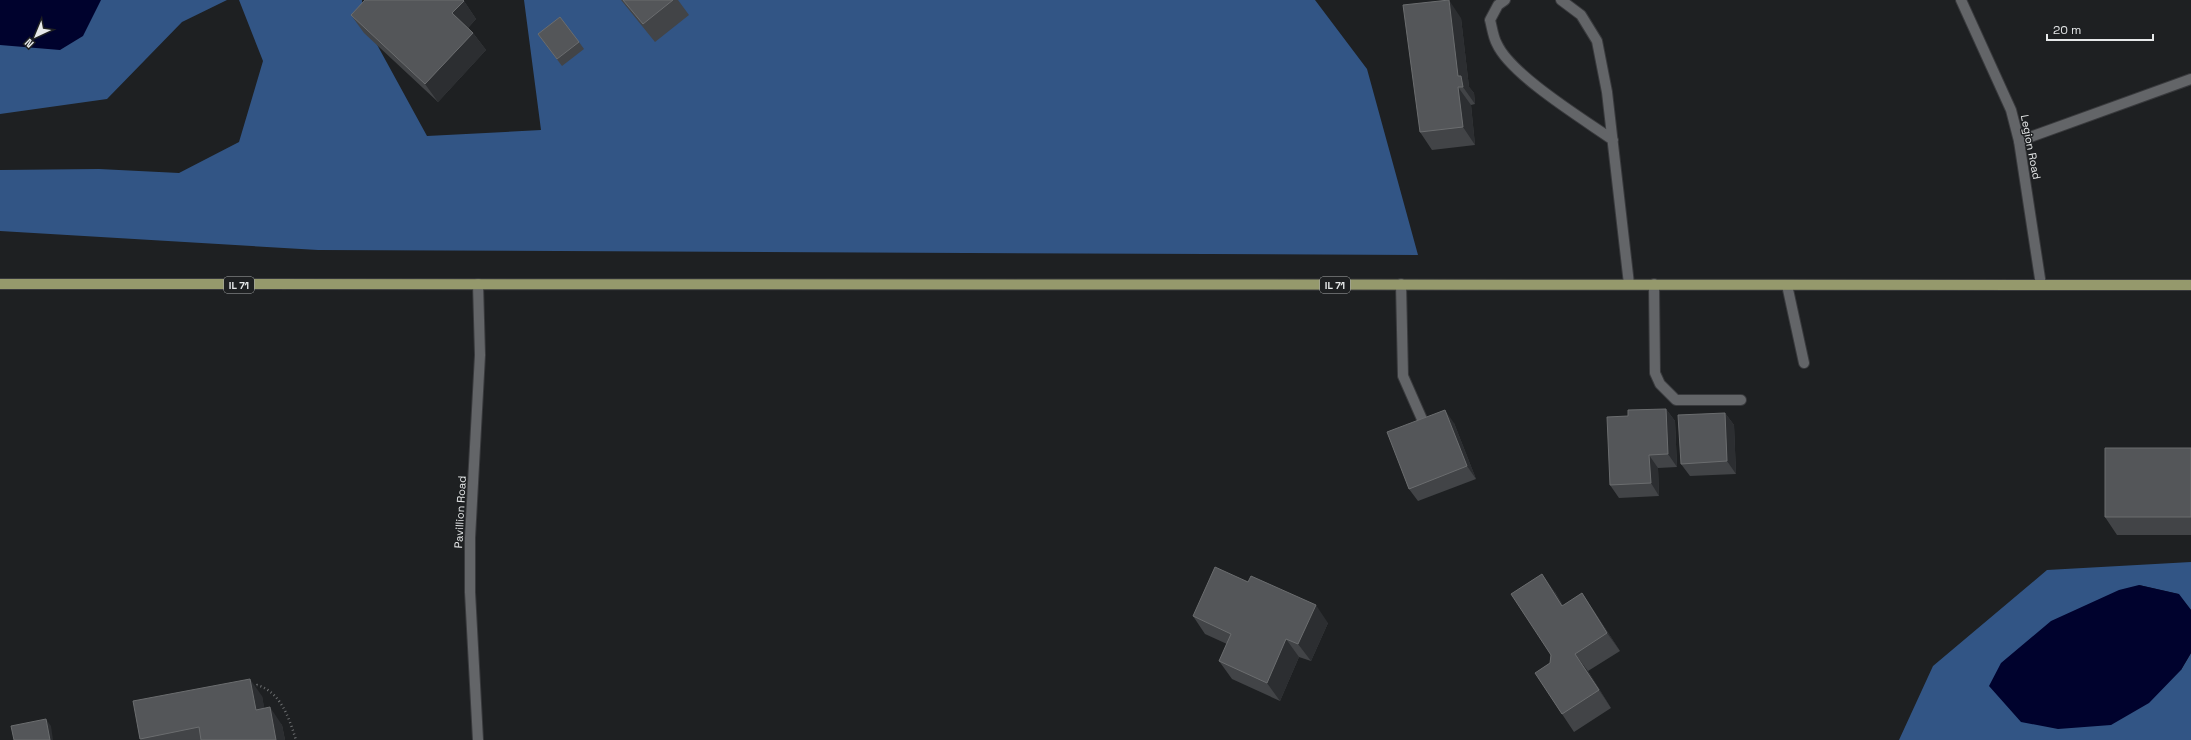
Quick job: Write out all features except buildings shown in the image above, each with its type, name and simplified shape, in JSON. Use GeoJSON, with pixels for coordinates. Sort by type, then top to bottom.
{"type":"FeatureCollection","features":[{"type":"Feature","properties":{"kind":"main road","name":"IL 71"},"geometry":{"type":"LineString","coordinates":[[0,284],[2191,285]]}},
{"type":"Feature","properties":{"kind":"street"},"geometry":{"type":"LineString","coordinates":[[1505,0],[1498,5],[1490,20],[1497,44],[1509,62],[1528,79],[1613,140]]}},
{"type":"Feature","properties":{"kind":"street"},"geometry":{"type":"LineString","coordinates":[[1561,0],[1581,15],[1597,41],[1607,92],[1629,284]]}},
{"type":"Feature","properties":{"kind":"street","name":"Legion Road"},"geometry":{"type":"LineString","coordinates":[[1962,0],[2011,110],[2019,141],[2041,285]]}},
{"type":"Feature","properties":{"kind":"street"},"geometry":{"type":"LineString","coordinates":[[2019,141],[2191,79]]}},
{"type":"Feature","properties":{"kind":"street","name":"Pavillion Road"},"geometry":{"type":"LineString","coordinates":[[478,284],[480,355],[470,538],[470,584],[478,740]]}},
{"type":"Feature","properties":{"kind":"street"},"geometry":{"type":"LineString","coordinates":[[1401,284],[1403,376],[1424,426]]}},
{"type":"Feature","properties":{"kind":"street"},"geometry":{"type":"LineString","coordinates":[[1654,284],[1655,373],[1660,384],[1676,400],[1741,400]]}},
{"type":"Feature","properties":{"kind":"street"},"geometry":{"type":"LineString","coordinates":[[1786,285],[1804,363]]}},
{"type":"Feature","properties":{"kind":"path"},"geometry":{"type":"LineString","coordinates":[[247,690],[257,685],[266,688],[277,699],[289,716],[296,740]]}},
{"type":"Feature","properties":{"kind":"shaded area"},"geometry":{"type":"Polygon","coordinates":[[[0,0],[227,0],[182,22],[107,99],[0,114],[0,0]]]}},
{"type":"Feature","properties":{"kind":"shaded area"},"geometry":{"type":"Polygon","coordinates":[[[0,0],[101,0],[83,36],[60,50],[0,45],[0,0]]]}},
{"type":"Feature","properties":{"kind":"shaded area"},"geometry":{"type":"Polygon","coordinates":[[[239,0],[362,0],[363,19],[427,136],[541,130],[524,0],[1315,0],[1367,69],[1418,255],[318,250],[0,231],[0,170],[99,169],[179,173],[239,142],[263,61],[239,0]]]}},
{"type":"Feature","properties":{"kind":"shaded area"},"geometry":{"type":"Polygon","coordinates":[[[2191,562],[2191,610],[2178,594],[2139,585],[2181,670],[2191,653],[2191,740],[1899,740],[1933,666],[2047,570],[2191,562]]]}},
{"type":"Feature","properties":{"kind":"shaded area"},"geometry":{"type":"Polygon","coordinates":[[[2139,585],[2179,594],[2191,610],[2191,653],[2181,670],[2149,703],[2111,725],[2058,729],[2021,722],[1989,686],[2001,663],[2051,621],[2119,590],[2139,585]]]}}]}
